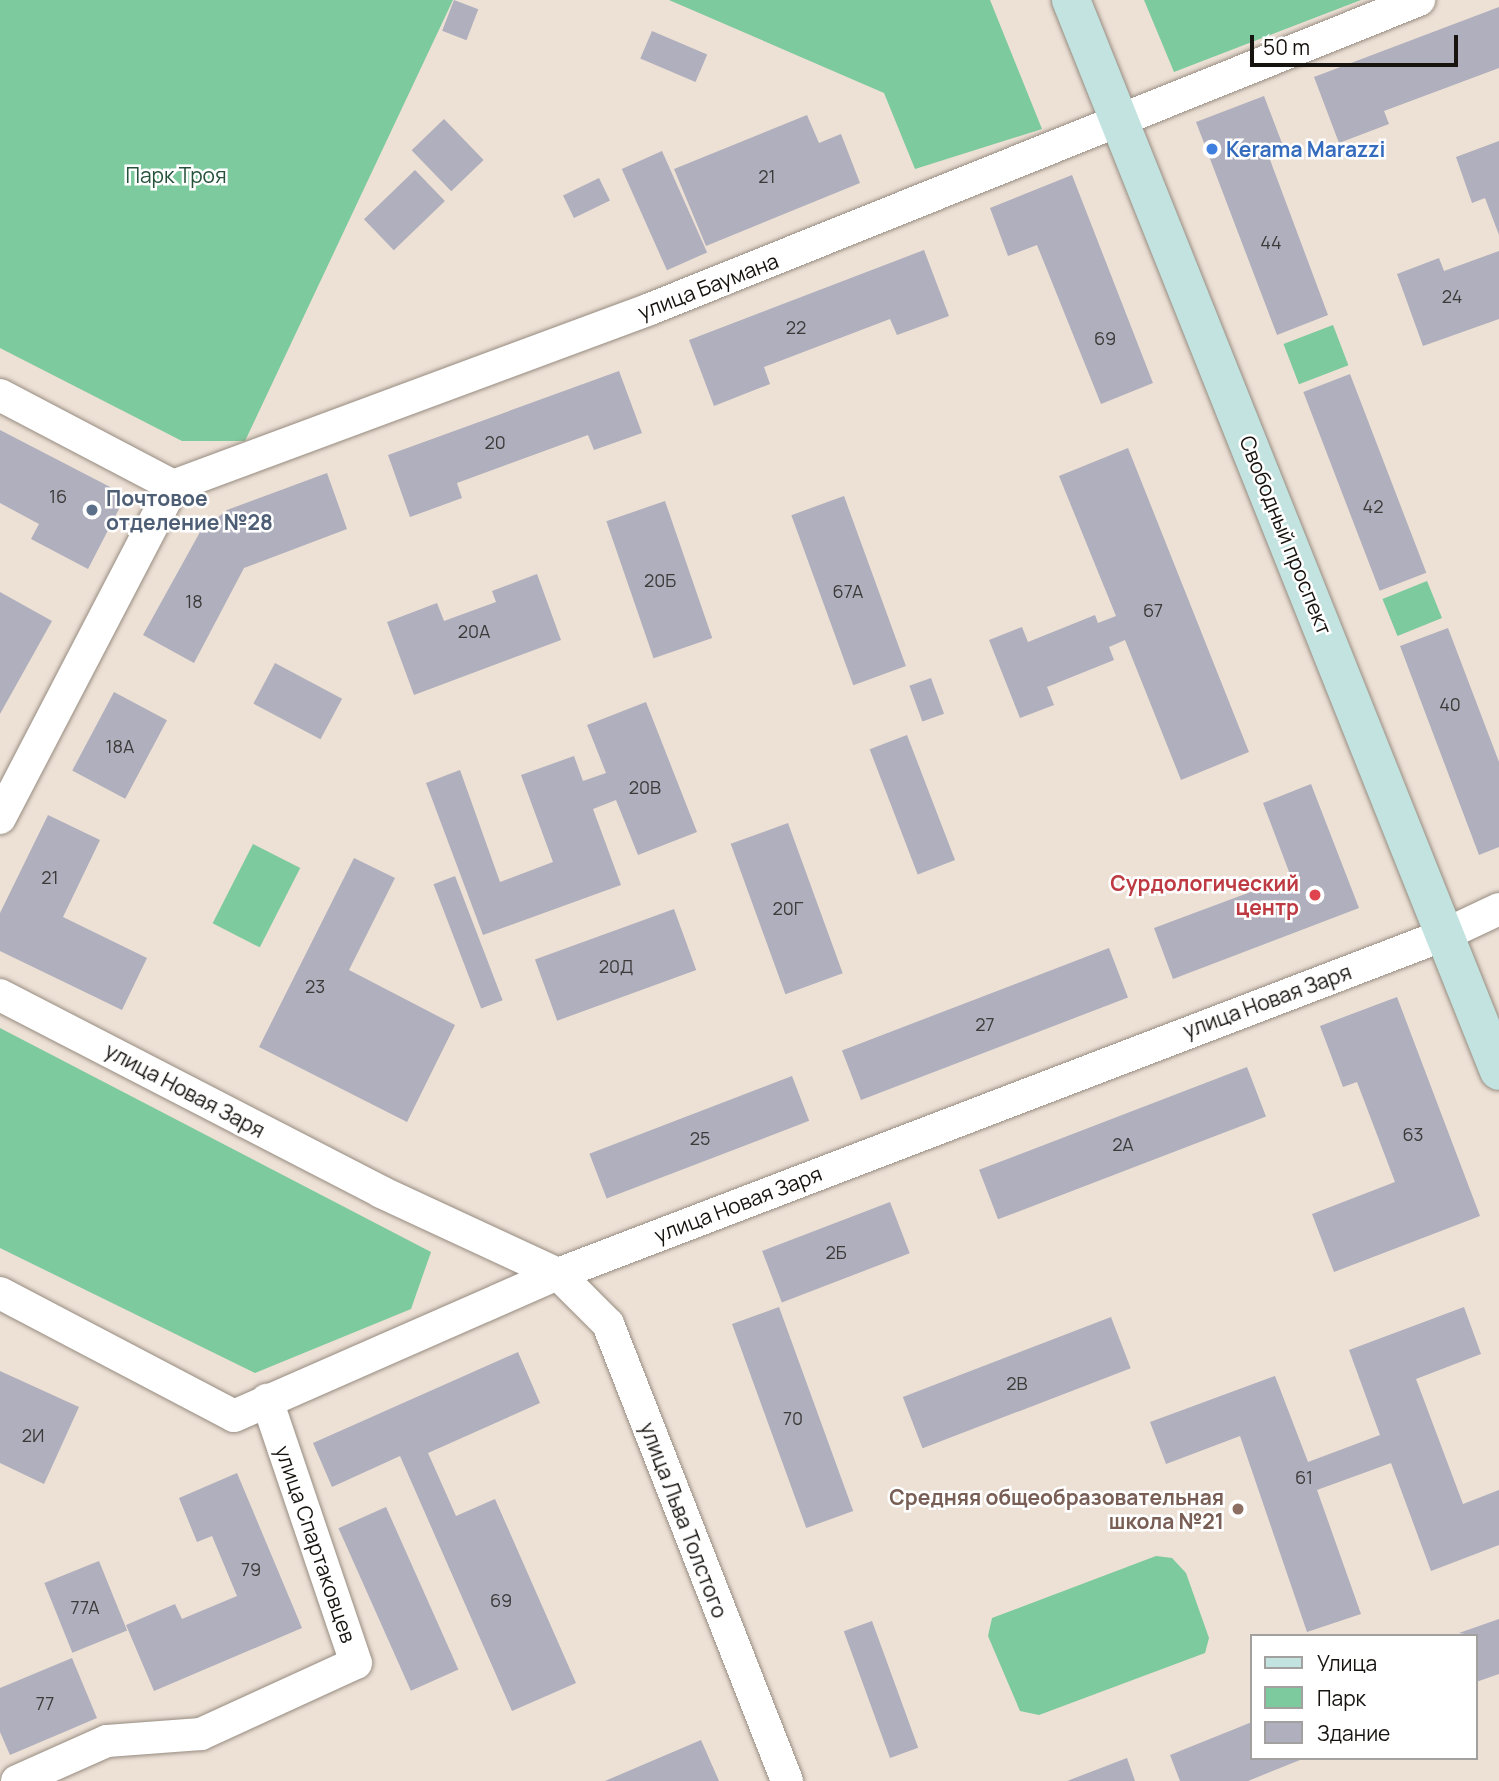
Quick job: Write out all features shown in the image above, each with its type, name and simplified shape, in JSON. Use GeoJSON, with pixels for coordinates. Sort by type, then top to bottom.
{"type":"FeatureCollection","features":[{"type":"Feature","properties":{"kind":"main road","name":"Свободный проспект"},"geometry":{"type":"LineString","coordinates":[[1071,0],[1499,1071]]}},
{"type":"Feature","properties":{"kind":"street","name":"улица Баумана"},"geometry":{"type":"LineString","coordinates":[[173,486],[650,309],[1419,0]]}},
{"type":"Feature","properties":{"kind":"street"},"geometry":{"type":"LineString","coordinates":[[0,396],[173,486],[0,818]]}},
{"type":"Feature","properties":{"kind":"street","name":"улица Новая Заря"},"geometry":{"type":"LineString","coordinates":[[0,995],[381,1192],[558,1274],[1444,936],[1499,909]]}},
{"type":"Feature","properties":{"kind":"street"},"geometry":{"type":"LineString","coordinates":[[0,1293],[234,1416],[558,1274]]}},
{"type":"Feature","properties":{"kind":"street","name":"улица Льва Толстого"},"geometry":{"type":"LineString","coordinates":[[558,1274],[608,1324],[787,1781]]}},
{"type":"Feature","properties":{"kind":"street","name":"улица Спартаковцев"},"geometry":{"type":"LineString","coordinates":[[18,1781],[107,1741],[201,1734],[356,1663],[267,1400]]}},
{"type":"Feature","properties":{"kind":"green space","name":"Парк Троя"},"geometry":{"type":"Polygon","coordinates":[[[0,0],[453,0],[245,441],[182,441],[0,348],[0,0]]]}},
{"type":"Feature","properties":{"kind":"green space"},"geometry":{"type":"Polygon","coordinates":[[[669,0],[990,0],[1042,129],[915,169],[884,93],[669,0]]]}},
{"type":"Feature","properties":{"kind":"green space"},"geometry":{"type":"Polygon","coordinates":[[[1144,0],[1361,0],[1174,72],[1144,0]]]}},
{"type":"Feature","properties":{"kind":"green space"},"geometry":{"type":"Polygon","coordinates":[[[1333,325],[1348,365],[1299,384],[1284,344],[1333,325]]]}},
{"type":"Feature","properties":{"kind":"green space"},"geometry":{"type":"Polygon","coordinates":[[[1427,581],[1442,618],[1397,636],[1382,599],[1427,581]]]}},
{"type":"Feature","properties":{"kind":"green space"},"geometry":{"type":"Polygon","coordinates":[[[253,844],[300,868],[260,947],[213,923],[253,844]]]}},
{"type":"Feature","properties":{"kind":"green space"},"geometry":{"type":"Polygon","coordinates":[[[0,1028],[431,1252],[411,1309],[255,1373],[0,1248],[0,1028]]]}},
{"type":"Feature","properties":{"kind":"green space"},"geometry":{"type":"Polygon","coordinates":[[[1156,1556],[1172,1558],[1186,1573],[1209,1638],[1205,1653],[1039,1715],[1020,1711],[988,1636],[992,1618],[1156,1556]]]}},
{"type":"Feature","properties":{"kind":"building"},"geometry":{"type":"Polygon","coordinates":[[[454,0],[478,9],[466,40],[442,31],[454,0]]]}},
{"type":"Feature","properties":{"kind":"building"},"geometry":{"type":"Polygon","coordinates":[[[1499,7],[1499,68],[1384,111],[1389,124],[1339,143],[1314,77],[1499,7]]]}},
{"type":"Feature","properties":{"kind":"building"},"geometry":{"type":"Polygon","coordinates":[[[652,31],[707,54],[696,82],[640,59],[652,31]]]}},
{"type":"Feature","properties":{"kind":"building"},"geometry":{"type":"Polygon","coordinates":[[[1264,96],[1285,151],[1269,157],[1328,315],[1277,335],[1196,122],[1264,96]]]}},
{"type":"Feature","properties":{"kind":"building"},"geometry":{"type":"Polygon","coordinates":[[[807,115],[819,143],[841,134],[860,183],[706,246],[674,169],[807,115]]]}},
{"type":"Feature","properties":{"kind":"building"},"geometry":{"type":"Polygon","coordinates":[[[444,119],[484,160],[451,191],[412,150],[444,119]]]}},
{"type":"Feature","properties":{"kind":"building"},"geometry":{"type":"Polygon","coordinates":[[[1499,141],[1499,235],[1485,198],[1472,203],[1456,157],[1499,141]]]}},
{"type":"Feature","properties":{"kind":"building"},"geometry":{"type":"Polygon","coordinates":[[[662,151],[707,252],[667,270],[622,169],[662,151]]]}},
{"type":"Feature","properties":{"kind":"building"},"geometry":{"type":"Polygon","coordinates":[[[415,170],[445,201],[394,250],[364,219],[415,170]]]}},
{"type":"Feature","properties":{"kind":"building"},"geometry":{"type":"Polygon","coordinates":[[[1072,175],[1153,383],[1101,404],[1037,245],[1008,256],[990,208],[1072,175]]]}},
{"type":"Feature","properties":{"kind":"building"},"geometry":{"type":"Polygon","coordinates":[[[599,178],[610,200],[574,218],[563,196],[599,178]]]}},
{"type":"Feature","properties":{"kind":"building"},"geometry":{"type":"Polygon","coordinates":[[[924,250],[949,316],[897,335],[890,319],[764,367],[770,384],[714,406],[689,340],[924,250]]]}},
{"type":"Feature","properties":{"kind":"building"},"geometry":{"type":"Polygon","coordinates":[[[1499,251],[1499,319],[1423,346],[1397,274],[1439,258],[1444,271],[1499,251]]]}},
{"type":"Feature","properties":{"kind":"building"},"geometry":{"type":"Polygon","coordinates":[[[619,371],[642,433],[594,450],[588,435],[457,483],[462,498],[410,517],[388,455],[619,371]]]}},
{"type":"Feature","properties":{"kind":"building"},"geometry":{"type":"Polygon","coordinates":[[[1350,374],[1426,573],[1380,591],[1303,392],[1350,374]]]}},
{"type":"Feature","properties":{"kind":"building"},"geometry":{"type":"Polygon","coordinates":[[[0,430],[114,489],[120,507],[88,569],[31,539],[39,524],[0,503],[0,430]]]}},
{"type":"Feature","properties":{"kind":"building"},"geometry":{"type":"Polygon","coordinates":[[[1128,448],[1249,752],[1181,780],[1125,640],[1109,647],[1114,660],[1047,687],[1054,705],[1020,718],[989,640],[1022,627],[1028,642],[1095,615],[1098,623],[1116,616],[1059,476],[1128,448]]]}},
{"type":"Feature","properties":{"kind":"building"},"geometry":{"type":"Polygon","coordinates":[[[327,473],[347,529],[244,568],[194,663],[143,635],[200,532],[227,510],[327,473]]]}},
{"type":"Feature","properties":{"kind":"building"},"geometry":{"type":"Polygon","coordinates":[[[844,496],[906,666],[853,685],[791,515],[844,496]]]}},
{"type":"Feature","properties":{"kind":"building"},"geometry":{"type":"Polygon","coordinates":[[[665,501],[712,638],[654,658],[606,521],[665,501]]]}},
{"type":"Feature","properties":{"kind":"building"},"geometry":{"type":"Polygon","coordinates":[[[537,574],[561,640],[414,695],[387,622],[437,603],[444,621],[496,602],[492,591],[537,574]]]}},
{"type":"Feature","properties":{"kind":"building"},"geometry":{"type":"Polygon","coordinates":[[[0,592],[52,621],[0,714],[0,592]]]}},
{"type":"Feature","properties":{"kind":"building"},"geometry":{"type":"Polygon","coordinates":[[[1448,628],[1499,762],[1499,847],[1479,855],[1400,646],[1448,628]]]}},
{"type":"Feature","properties":{"kind":"building"},"geometry":{"type":"Polygon","coordinates":[[[275,663],[342,699],[321,739],[253,704],[275,663]]]}},
{"type":"Feature","properties":{"kind":"building"},"geometry":{"type":"Polygon","coordinates":[[[931,678],[944,714],[922,722],[909,686],[931,678]]]}},
{"type":"Feature","properties":{"kind":"building"},"geometry":{"type":"Polygon","coordinates":[[[114,692],[167,720],[125,799],[72,771],[114,692]]]}},
{"type":"Feature","properties":{"kind":"building"},"geometry":{"type":"Polygon","coordinates":[[[646,702],[697,832],[638,855],[616,800],[593,809],[621,885],[483,935],[426,783],[460,770],[500,882],[553,862],[521,775],[574,756],[583,781],[606,773],[587,725],[646,702]]]}},
{"type":"Feature","properties":{"kind":"building"},"geometry":{"type":"Polygon","coordinates":[[[907,735],[955,860],[918,874],[870,749],[907,735]]]}},
{"type":"Feature","properties":{"kind":"building"},"geometry":{"type":"Polygon","coordinates":[[[1311,784],[1359,908],[1173,979],[1154,928],[1291,877],[1263,803],[1311,784]]]}},
{"type":"Feature","properties":{"kind":"building"},"geometry":{"type":"Polygon","coordinates":[[[48,815],[100,840],[63,917],[147,958],[122,1010],[0,951],[0,913],[48,815]]]}},
{"type":"Feature","properties":{"kind":"building"},"geometry":{"type":"Polygon","coordinates":[[[788,823],[843,973],[785,994],[731,844],[788,823]]]}},
{"type":"Feature","properties":{"kind":"building"},"geometry":{"type":"Polygon","coordinates":[[[354,858],[395,878],[349,970],[455,1025],[407,1122],[259,1047],[354,858]]]}},
{"type":"Feature","properties":{"kind":"building"},"geometry":{"type":"Polygon","coordinates":[[[455,876],[503,1000],[481,1008],[434,884],[455,876]]]}},
{"type":"Feature","properties":{"kind":"building"},"geometry":{"type":"Polygon","coordinates":[[[674,909],[696,970],[557,1021],[535,960],[674,909]]]}},
{"type":"Feature","properties":{"kind":"building"},"geometry":{"type":"Polygon","coordinates":[[[1109,948],[1128,997],[861,1100],[842,1050],[1109,948]]]}},
{"type":"Feature","properties":{"kind":"building"},"geometry":{"type":"Polygon","coordinates":[[[1397,997],[1480,1216],[1334,1272],[1312,1214],[1395,1182],[1357,1082],[1343,1087],[1320,1026],[1397,997]]]}},
{"type":"Feature","properties":{"kind":"building"},"geometry":{"type":"Polygon","coordinates":[[[1247,1067],[1266,1116],[998,1219],[979,1170],[1247,1067]]]}},
{"type":"Feature","properties":{"kind":"building"},"geometry":{"type":"Polygon","coordinates":[[[792,1076],[809,1121],[607,1199],[589,1154],[792,1076]]]}},
{"type":"Feature","properties":{"kind":"building"},"geometry":{"type":"Polygon","coordinates":[[[890,1202],[910,1253],[782,1302],[762,1251],[890,1202]]]}},
{"type":"Feature","properties":{"kind":"building"},"geometry":{"type":"Polygon","coordinates":[[[779,1307],[853,1511],[806,1528],[732,1324],[779,1307]]]}},
{"type":"Feature","properties":{"kind":"building"},"geometry":{"type":"Polygon","coordinates":[[[1464,1307],[1481,1354],[1416,1379],[1463,1504],[1499,1490],[1499,1545],[1431,1571],[1391,1463],[1317,1490],[1361,1614],[1307,1632],[1240,1436],[1166,1464],[1150,1422],[1275,1376],[1308,1462],[1380,1435],[1349,1350],[1464,1307]]]}},
{"type":"Feature","properties":{"kind":"building"},"geometry":{"type":"Polygon","coordinates":[[[1111,1317],[1131,1368],[923,1448],[903,1397],[1111,1317]]]}},
{"type":"Feature","properties":{"kind":"building"},"geometry":{"type":"Polygon","coordinates":[[[518,1352],[540,1403],[428,1453],[456,1516],[495,1499],[576,1683],[512,1711],[400,1456],[332,1487],[313,1443],[518,1352]]]}},
{"type":"Feature","properties":{"kind":"building"},"geometry":{"type":"Polygon","coordinates":[[[0,1371],[79,1407],[44,1484],[0,1463],[0,1371]]]}},
{"type":"Feature","properties":{"kind":"building"},"geometry":{"type":"Polygon","coordinates":[[[237,1473],[302,1628],[154,1691],[126,1625],[175,1604],[182,1619],[237,1596],[212,1536],[197,1542],[179,1498],[237,1473]]]}},
{"type":"Feature","properties":{"kind":"building"},"geometry":{"type":"Polygon","coordinates":[[[386,1507],[458,1670],[411,1691],[338,1528],[386,1507]]]}},
{"type":"Feature","properties":{"kind":"building"},"geometry":{"type":"Polygon","coordinates":[[[99,1561],[127,1631],[72,1653],[44,1583],[99,1561]]]}},
{"type":"Feature","properties":{"kind":"building"},"geometry":{"type":"Polygon","coordinates":[[[1499,1619],[1499,1674],[1478,1681],[1478,1634],[1459,1633],[1499,1619]]]}},
{"type":"Feature","properties":{"kind":"building"},"geometry":{"type":"Polygon","coordinates":[[[872,1621],[918,1748],[890,1758],[844,1631],[872,1621]]]}},
{"type":"Feature","properties":{"kind":"building"},"geometry":{"type":"Polygon","coordinates":[[[72,1658],[97,1718],[10,1755],[0,1732],[0,1688],[72,1658]]]}},
{"type":"Feature","properties":{"kind":"building"},"geometry":{"type":"Polygon","coordinates":[[[1250,1723],[1250,1760],[1300,1760],[1248,1781],[1180,1781],[1170,1755],[1250,1723]]]}},
{"type":"Feature","properties":{"kind":"building"},"geometry":{"type":"Polygon","coordinates":[[[701,1740],[719,1781],[605,1781],[701,1740]]]}},
{"type":"Feature","properties":{"kind":"building"},"geometry":{"type":"Polygon","coordinates":[[[1127,1758],[1135,1781],[1067,1781],[1127,1758]]]}},
{"type":"Feature","properties":{"kind":"place","name":"Kerama Marazzi"},"geometry":{"type":"Point","coordinates":[1212,149]}},
{"type":"Feature","properties":{"kind":"place","name":"Почтовое отделение №28"},"geometry":{"type":"Point","coordinates":[92,510]}},
{"type":"Feature","properties":{"kind":"place","name":"Сурдологический центр"},"geometry":{"type":"Point","coordinates":[1315,895]}},
{"type":"Feature","properties":{"kind":"place","name":"Средняя общеобразовательная школа №21"},"geometry":{"type":"Point","coordinates":[1238,1509]}}]}
